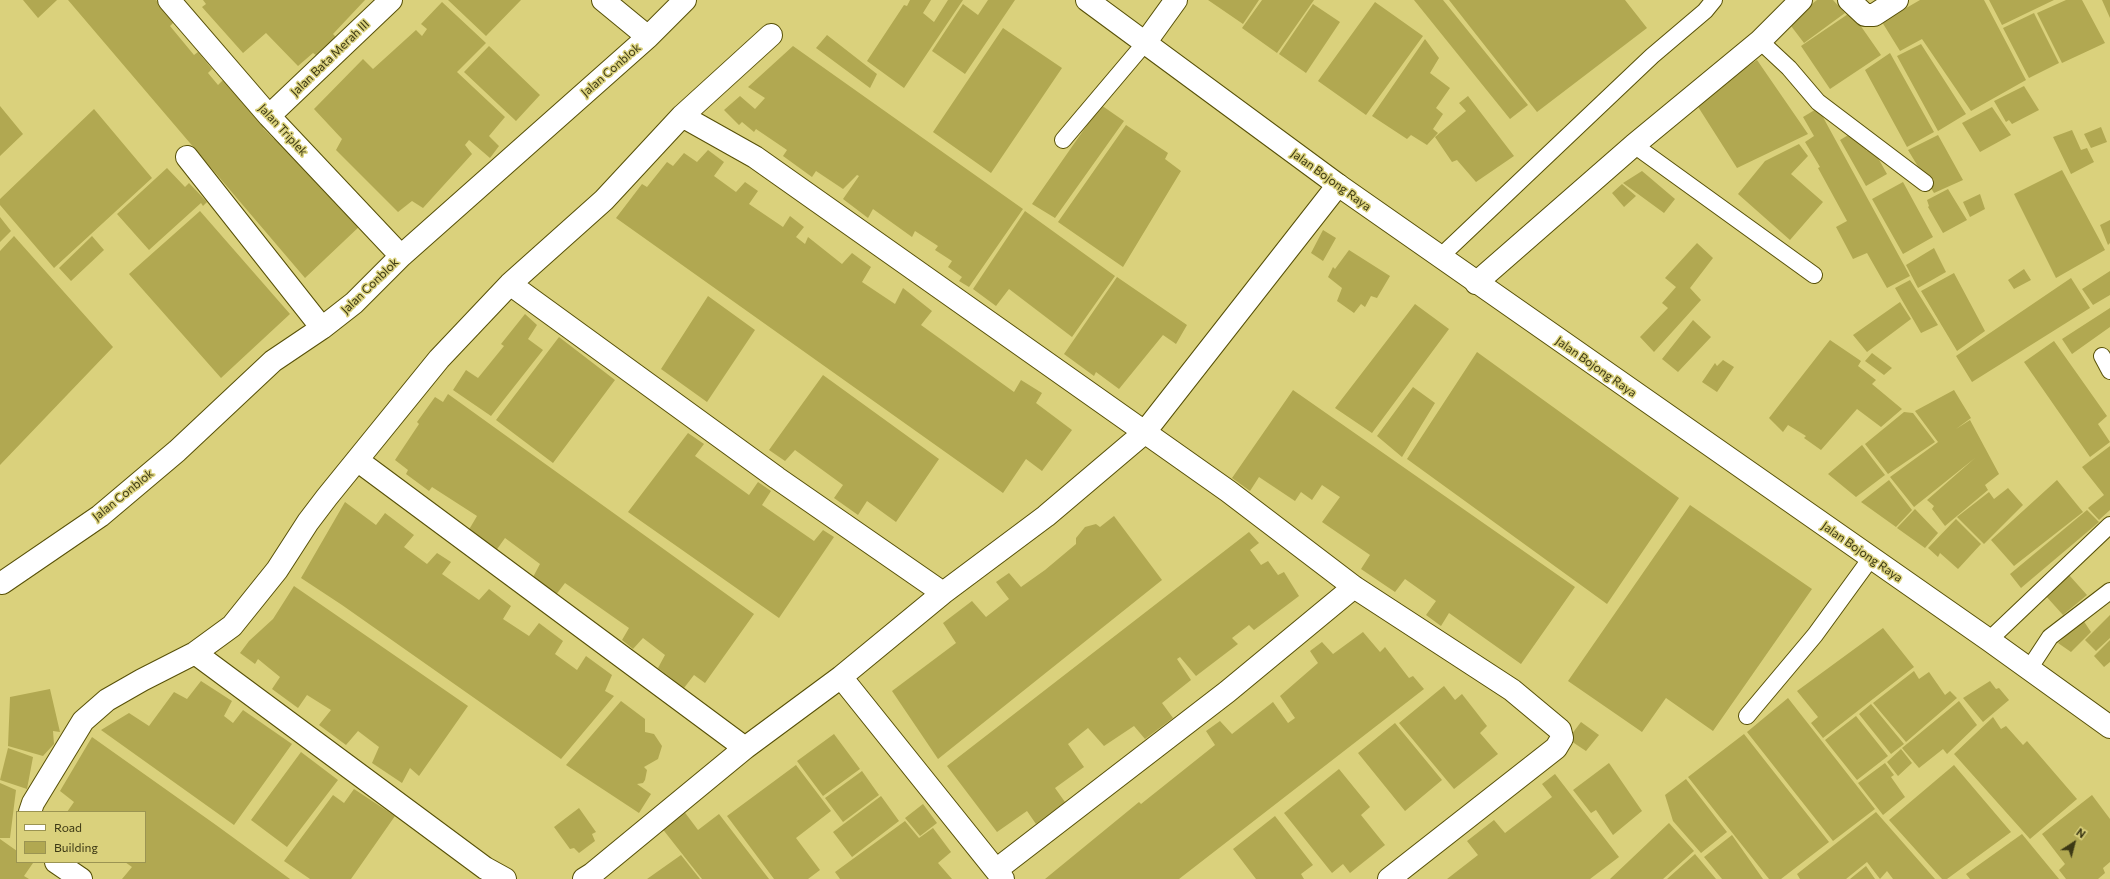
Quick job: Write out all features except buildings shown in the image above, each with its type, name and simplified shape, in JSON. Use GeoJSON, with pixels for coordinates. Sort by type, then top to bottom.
{"type":"FeatureCollection","features":[{"type":"Feature","properties":{"kind":"street","name":"Jalan Triplek"},"geometry":{"type":"LineString","coordinates":[[169,0],[269,116],[401,256]]}},
{"type":"Feature","properties":{"kind":"street","name":"Jalan Bata Merah III"},"geometry":{"type":"LineString","coordinates":[[269,116],[391,0]]}},
{"type":"Feature","properties":{"kind":"street"},"geometry":{"type":"LineString","coordinates":[[602,0],[648,37]]}},
{"type":"Feature","properties":{"kind":"street","name":"Jalan Conblok"},"geometry":{"type":"LineString","coordinates":[[2,582],[100,516],[177,451],[273,361],[322,328],[354,303],[401,256],[648,37],[685,0]]}},
{"type":"Feature","properties":{"kind":"street","name":"Jalan Bojong Raya"},"geometry":{"type":"LineString","coordinates":[[1087,0],[1338,185],[1476,283],[1989,640],[2110,727]]}},
{"type":"Feature","properties":{"kind":"street"},"geometry":{"type":"LineString","coordinates":[[1145,43],[1176,0]]}},
{"type":"Feature","properties":{"kind":"street"},"geometry":{"type":"LineString","coordinates":[[1476,283],[1634,145],[1760,41],[1802,0]]}},
{"type":"Feature","properties":{"kind":"street"},"geometry":{"type":"LineString","coordinates":[[1849,0],[1865,16],[1874,15],[1897,0]]}},
{"type":"Feature","properties":{"kind":"street"},"geometry":{"type":"LineString","coordinates":[[30,811],[33,803],[83,721],[108,700],[142,680],[195,653],[232,626],[258,596],[277,570],[308,522],[439,359],[510,284],[604,200],[682,116],[772,35]]}},
{"type":"Feature","properties":{"kind":"street"},"geometry":{"type":"LineString","coordinates":[[682,116],[754,157],[1228,491],[1354,586],[1512,690],[1560,730],[1562,738],[1556,748],[1389,879]]}},
{"type":"Feature","properties":{"kind":"street"},"geometry":{"type":"LineString","coordinates":[[186,157],[322,328]]}},
{"type":"Feature","properties":{"kind":"street"},"geometry":{"type":"LineString","coordinates":[[584,879],[745,748],[841,677],[943,594],[1046,516],[1144,433],[1338,185]]}},
{"type":"Feature","properties":{"kind":"street"},"geometry":{"type":"LineString","coordinates":[[510,284],[784,482],[943,594]]}},
{"type":"Feature","properties":{"kind":"street"},"geometry":{"type":"LineString","coordinates":[[357,460],[745,748]]}},
{"type":"Feature","properties":{"kind":"street"},"geometry":{"type":"LineString","coordinates":[[841,677],[1000,874],[1227,692],[1354,586]]}},
{"type":"Feature","properties":{"kind":"street"},"geometry":{"type":"LineString","coordinates":[[195,653],[485,868],[505,879]]}},
{"type":"Feature","properties":{"kind":"street"},"geometry":{"type":"LineString","coordinates":[[57,863],[81,879]]}},
{"type":"Feature","properties":{"kind":"lane"},"geometry":{"type":"LineString","coordinates":[[1440,257],[1652,56],[1705,11],[1714,0]]}},
{"type":"Feature","properties":{"kind":"lane"},"geometry":{"type":"LineString","coordinates":[[1760,41],[1789,68],[1818,102],[1925,183]]}},
{"type":"Feature","properties":{"kind":"lane"},"geometry":{"type":"LineString","coordinates":[[1063,140],[1145,43]]}},
{"type":"Feature","properties":{"kind":"lane"},"geometry":{"type":"LineString","coordinates":[[1634,145],[1814,275]]}},
{"type":"Feature","properties":{"kind":"lane"},"geometry":{"type":"LineString","coordinates":[[2102,356],[2110,371]]}},
{"type":"Feature","properties":{"kind":"lane"},"geometry":{"type":"LineString","coordinates":[[1989,640],[2110,526]]}},
{"type":"Feature","properties":{"kind":"lane"},"geometry":{"type":"LineString","coordinates":[[1747,716],[1815,635],[1871,558]]}},
{"type":"Feature","properties":{"kind":"lane"},"geometry":{"type":"LineString","coordinates":[[2029,669],[2050,637],[2110,591]]}}]}
